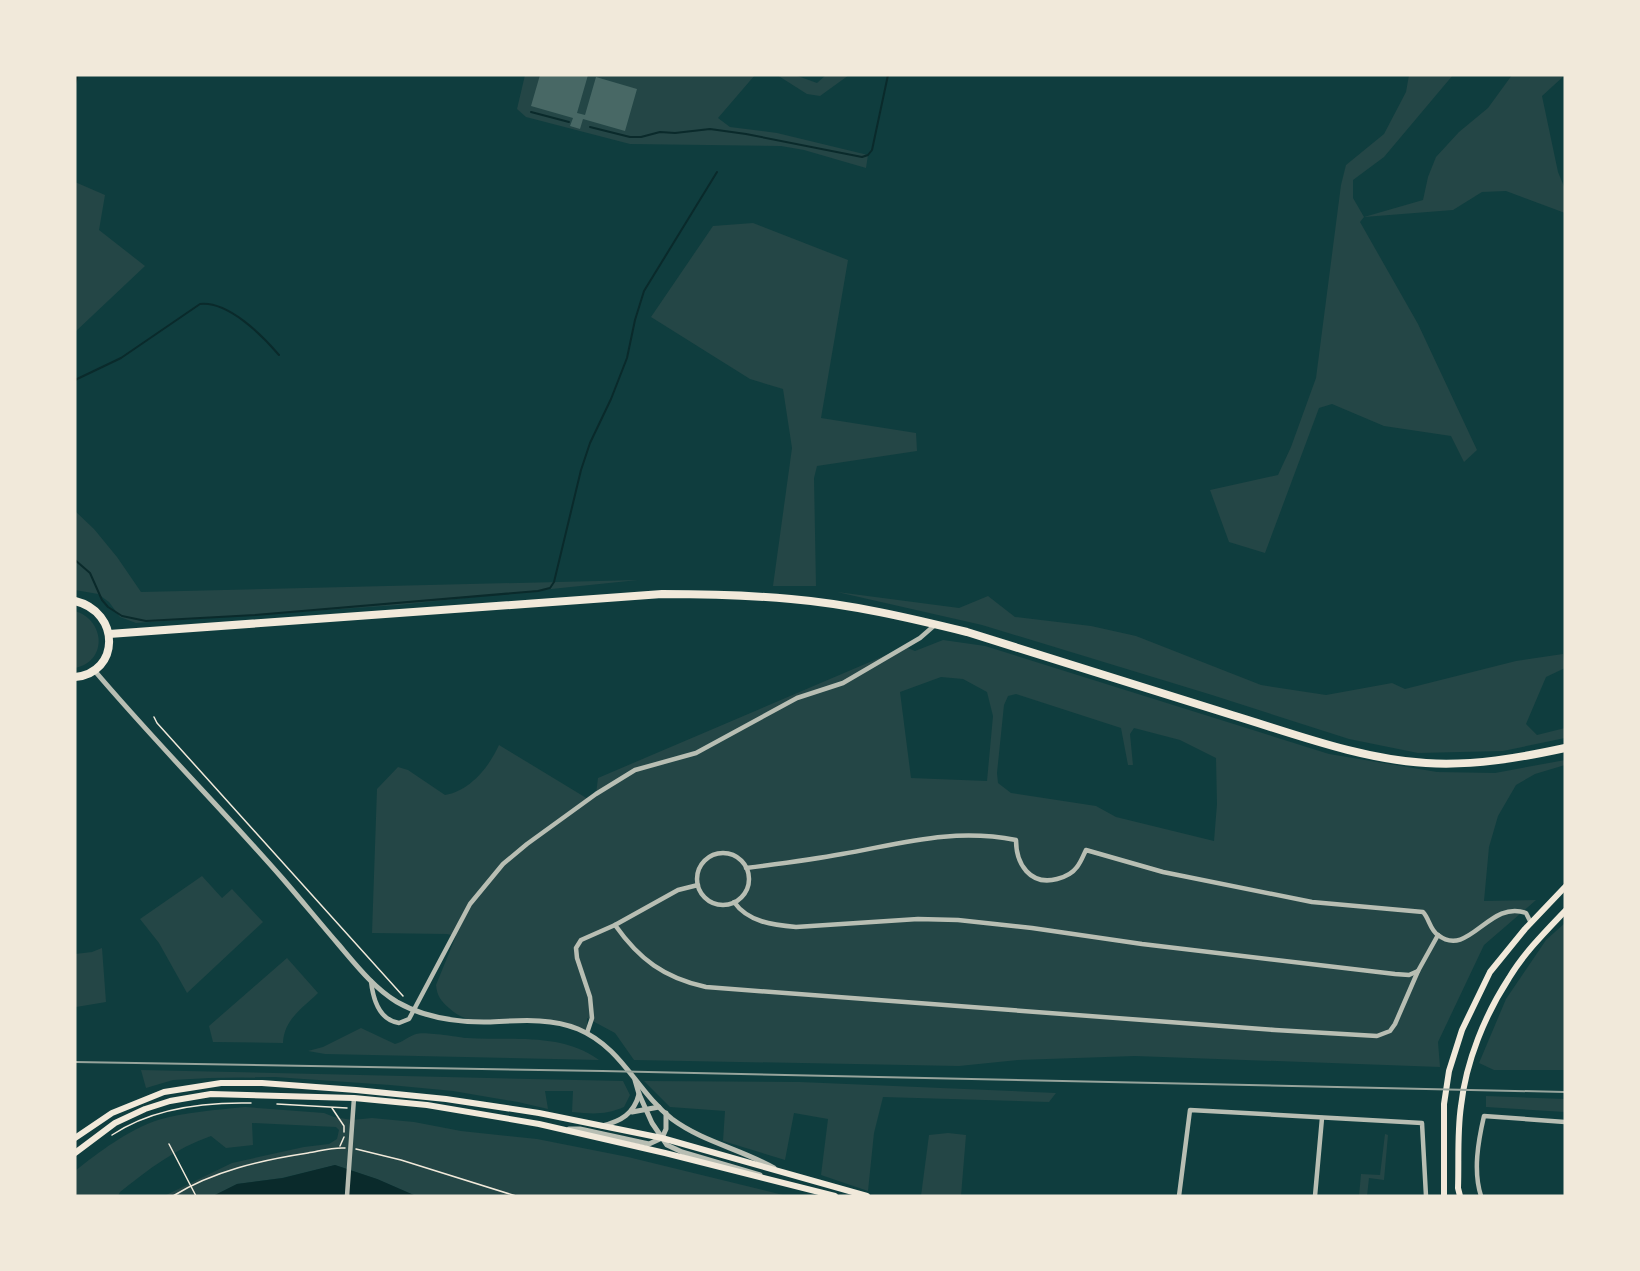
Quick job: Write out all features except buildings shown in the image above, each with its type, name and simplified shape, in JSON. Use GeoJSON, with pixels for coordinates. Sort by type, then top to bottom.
{"type":"FeatureCollection","features":[{"type":"Feature","properties":{"kind":"highway"},"geometry":{"type":"LineString","coordinates":[[109,634],[662,594],[793,599],[854,608],[967,632],[1304,737],[1385,757],[1424,763],[1466,764],[1511,759],[1565,748]]}},
{"type":"Feature","properties":{"kind":"highway"},"geometry":{"type":"LineString","coordinates":[[75,601],[86,603],[97,611],[105,622],[109,634],[106,655],[94,670],[75,677]]}},
{"type":"Feature","properties":{"kind":"main road"},"geometry":{"type":"LineString","coordinates":[[1444,1196],[1444,1104],[1449,1071],[1462,1030],[1490,972],[1565,887]]}},
{"type":"Feature","properties":{"kind":"main road"},"geometry":{"type":"LineString","coordinates":[[1460,1196],[1458,1188],[1461,1106],[1469,1065],[1486,1020],[1509,977],[1541,936],[1565,911]]}},
{"type":"Feature","properties":{"kind":"main road"},"geometry":{"type":"LineString","coordinates":[[75,1138],[112,1113],[164,1092],[221,1083],[262,1083],[458,1101],[539,1113],[662,1138],[867,1196]]}},
{"type":"Feature","properties":{"kind":"main road"},"geometry":{"type":"LineString","coordinates":[[75,1153],[115,1123],[145,1109],[170,1101],[211,1094],[354,1098],[427,1105],[555,1128],[835,1196]]}},
{"type":"Feature","properties":{"kind":"street"},"geometry":{"type":"LineString","coordinates":[[371,981],[372,992],[381,1013],[386,1018],[399,1023],[409,1018],[465,913],[486,883],[511,857],[569,812],[635,770],[696,753],[797,698],[843,682],[920,638],[936,624]]}},
{"type":"Feature","properties":{"kind":"street"},"geometry":{"type":"LineString","coordinates":[[94,670],[371,981],[389,996],[414,1011],[441,1018],[471,1022],[539,1020],[560,1023],[587,1033],[609,1047],[666,1113],[702,1138],[757,1158],[778,1170]]}},
{"type":"Feature","properties":{"kind":"street"},"geometry":{"type":"LineString","coordinates":[[746,868],[841,854],[940,835],[970,834],[1016,840],[1019,862],[1028,874],[1038,879],[1053,880],[1071,874],[1077,868],[1086,850],[1163,872],[1312,902],[1423,912],[1438,935],[1456,940],[1467,937],[1500,912],[1518,910],[1526,913],[1531,923]]}},
{"type":"Feature","properties":{"kind":"street"},"geometry":{"type":"LineString","coordinates":[[716,854],[731,855],[746,868],[748,884],[746,891],[734,902],[719,905],[701,892],[698,885],[699,870],[709,858],[716,854]]}},
{"type":"Feature","properties":{"kind":"street"},"geometry":{"type":"LineString","coordinates":[[587,1033],[592,1018],[590,997],[577,957],[576,948],[581,940],[615,925],[678,891],[698,885]]}},
{"type":"Feature","properties":{"kind":"street"},"geometry":{"type":"LineString","coordinates":[[734,902],[740,910],[753,918],[796,927],[918,919],[958,920],[1395,974],[1409,975],[1418,971]]}},
{"type":"Feature","properties":{"kind":"street"},"geometry":{"type":"LineString","coordinates":[[615,925],[633,949],[649,963],[690,984],[706,987],[1377,1036],[1390,1032],[1395,1024],[1418,971],[1438,935]]}},
{"type":"Feature","properties":{"kind":"street"},"geometry":{"type":"LineString","coordinates":[[635,1079],[645,1108],[667,1145],[682,1152],[774,1180]]}},
{"type":"Feature","properties":{"kind":"street"},"geometry":{"type":"LineString","coordinates":[[631,1113],[639,1094]]}},
{"type":"Feature","properties":{"kind":"street"},"geometry":{"type":"LineString","coordinates":[[347,1196],[354,1098]]}},
{"type":"Feature","properties":{"kind":"street"},"geometry":{"type":"LineString","coordinates":[[601,1126],[616,1122],[645,1108],[659,1107]]}},
{"type":"Feature","properties":{"kind":"street"},"geometry":{"type":"LineString","coordinates":[[1179,1196],[1190,1110],[1422,1123],[1426,1196]]}},
{"type":"Feature","properties":{"kind":"street"},"geometry":{"type":"LineString","coordinates":[[555,1128],[580,1129],[649,1144],[662,1138],[666,1129],[666,1113]]}},
{"type":"Feature","properties":{"kind":"street"},"geometry":{"type":"LineString","coordinates":[[1481,1196],[1477,1183],[1479,1139],[1484,1116],[1565,1122]]}},
{"type":"Feature","properties":{"kind":"street"},"geometry":{"type":"LineString","coordinates":[[1315,1196],[1322,1118]]}},
{"type":"Feature","properties":{"kind":"path"},"geometry":{"type":"LineString","coordinates":[[154,717],[302,885],[406,998]]}},
{"type":"Feature","properties":{"kind":"path"},"geometry":{"type":"LineString","coordinates":[[106,1139],[134,1123],[184,1108],[228,1103],[258,1103]]}},
{"type":"Feature","properties":{"kind":"path"},"geometry":{"type":"LineString","coordinates":[[270,1104],[353,1107]]}},
{"type":"Feature","properties":{"kind":"path"},"geometry":{"type":"LineString","coordinates":[[332,1107],[344,1126],[345,1134],[339,1148]]}},
{"type":"Feature","properties":{"kind":"path"},"geometry":{"type":"LineString","coordinates":[[169,1144],[196,1196]]}},
{"type":"Feature","properties":{"kind":"shaded area"},"geometry":{"type":"Polygon","coordinates":[[[525,75],[755,75],[718,118],[730,127],[777,133],[868,155],[866,168],[804,150],[781,146],[630,144],[526,117],[517,109],[525,75]]]}},
{"type":"Feature","properties":{"kind":"shaded area"},"geometry":{"type":"Polygon","coordinates":[[[777,75],[795,75],[817,83],[826,75],[849,75],[820,96],[807,94],[777,75]]]}},
{"type":"Feature","properties":{"kind":"shaded area"},"geometry":{"type":"Polygon","coordinates":[[[1409,75],[1453,75],[1384,157],[1353,180],[1353,198],[1364,217],[1360,222],[1418,324],[1477,450],[1464,462],[1451,436],[1384,426],[1332,404],[1319,408],[1265,553],[1229,542],[1210,490],[1278,475],[1291,447],[1316,378],[1341,185],[1346,165],[1384,134],[1406,92],[1409,75]]]}},
{"type":"Feature","properties":{"kind":"shaded area"},"geometry":{"type":"Polygon","coordinates":[[[1512,75],[1565,75],[1542,96],[1558,172],[1565,189],[1565,213],[1506,191],[1482,192],[1453,210],[1364,217],[1423,200],[1428,177],[1436,157],[1459,132],[1488,108],[1512,75]]]}},
{"type":"Feature","properties":{"kind":"shaded area"},"geometry":{"type":"Polygon","coordinates":[[[75,182],[105,195],[99,230],[145,266],[75,332],[75,182]]]}},
{"type":"Feature","properties":{"kind":"shaded area"},"geometry":{"type":"Polygon","coordinates":[[[753,223],[848,260],[821,418],[916,433],[917,451],[817,466],[814,478],[816,586],[773,586],[792,448],[783,389],[750,379],[651,317],[713,226],[753,223]]]}},
{"type":"Feature","properties":{"kind":"shaded area"},"geometry":{"type":"Polygon","coordinates":[[[75,511],[94,529],[117,557],[141,592],[638,580],[398,605],[136,623],[120,617],[109,602],[98,594],[75,590],[75,511]]]}},
{"type":"Feature","properties":{"kind":"shaded area"},"geometry":{"type":"Polygon","coordinates":[[[837,592],[959,608],[988,596],[1015,617],[1091,626],[1136,636],[1261,685],[1326,695],[1392,683],[1405,689],[1516,661],[1563,654],[1565,668],[1546,677],[1526,724],[1537,735],[1565,728],[1565,738],[1503,751],[1418,753],[1349,739],[982,625],[837,592]]]}},
{"type":"Feature","properties":{"kind":"shaded area"},"geometry":{"type":"Polygon","coordinates":[[[75,611],[92,623],[99,640],[93,657],[86,664],[75,668],[75,611]]]}},
{"type":"Feature","properties":{"kind":"shaded area"},"geometry":{"type":"Polygon","coordinates":[[[943,640],[985,646],[1329,754],[1437,772],[1495,773],[1565,760],[1565,765],[1535,774],[1516,785],[1498,816],[1489,847],[1484,901],[1536,900],[1484,945],[1438,1042],[1440,1067],[1135,1056],[1018,1060],[959,1066],[634,1060],[615,1033],[587,1018],[587,1033],[538,1020],[491,1022],[458,1015],[442,1001],[436,985],[456,936],[372,933],[377,789],[398,767],[408,770],[445,795],[463,789],[478,777],[490,762],[499,745],[588,799],[596,794],[598,778],[905,647],[915,651],[943,640]],[[941,677],[900,692],[911,778],[987,781],[993,716],[987,692],[963,679],[941,677]],[[1016,694],[1008,696],[1004,705],[997,773],[998,783],[1011,793],[1096,806],[1116,817],[1214,841],[1217,804],[1216,758],[1180,740],[1134,728],[1130,734],[1133,765],[1128,765],[1121,728],[1016,694]]]}},
{"type":"Feature","properties":{"kind":"shaded area"},"geometry":{"type":"Polygon","coordinates":[[[202,876],[222,898],[232,889],[263,922],[187,993],[159,943],[140,919],[202,876]]]}},
{"type":"Feature","properties":{"kind":"shaded area"},"geometry":{"type":"Polygon","coordinates":[[[1565,923],[1565,1070],[1494,1070],[1479,1063],[1506,999],[1546,940],[1565,923]]]}},
{"type":"Feature","properties":{"kind":"shaded area"},"geometry":{"type":"Polygon","coordinates":[[[102,948],[106,1002],[76,1007],[75,1014],[75,954],[102,948]]]}},
{"type":"Feature","properties":{"kind":"shaded area"},"geometry":{"type":"Polygon","coordinates":[[[287,958],[318,993],[291,1021],[283,1043],[213,1042],[209,1026],[287,958]]]}},
{"type":"Feature","properties":{"kind":"shaded area"},"geometry":{"type":"Polygon","coordinates":[[[361,1028],[395,1044],[420,1033],[552,1042],[569,1045],[599,1060],[325,1054],[308,1051],[323,1047],[361,1028]]]}},
{"type":"Feature","properties":{"kind":"shaded area"},"geometry":{"type":"Polygon","coordinates":[[[141,1070],[623,1081],[630,1095],[624,1107],[617,1110],[605,1113],[586,1113],[572,1112],[573,1091],[545,1091],[548,1109],[453,1091],[275,1077],[173,1080],[146,1088],[141,1070]]]}},
{"type":"Feature","properties":{"kind":"shaded area"},"geometry":{"type":"Polygon","coordinates":[[[644,1081],[800,1082],[1056,1093],[1049,1102],[883,1097],[874,1133],[868,1191],[821,1175],[828,1119],[794,1113],[785,1160],[723,1141],[725,1111],[670,1107],[644,1081]]]}},
{"type":"Feature","properties":{"kind":"shaded area"},"geometry":{"type":"Polygon","coordinates":[[[1486,1096],[1565,1099],[1565,1112],[1486,1107],[1486,1096]]]}},
{"type":"Feature","properties":{"kind":"shaded area"},"geometry":{"type":"Polygon","coordinates":[[[245,1107],[324,1113],[352,1120],[372,1118],[414,1122],[461,1131],[537,1139],[628,1157],[787,1196],[416,1196],[377,1179],[335,1165],[282,1178],[237,1184],[213,1196],[164,1196],[232,1163],[304,1147],[329,1144],[337,1139],[339,1130],[336,1127],[252,1123],[253,1145],[226,1148],[211,1136],[163,1160],[120,1192],[118,1196],[75,1196],[75,1171],[104,1149],[147,1124],[179,1115],[245,1107]]]}},
{"type":"Feature","properties":{"kind":"shaded area"},"geometry":{"type":"Polygon","coordinates":[[[948,1133],[966,1135],[961,1196],[921,1196],[929,1135],[948,1133]]]}},
{"type":"Feature","properties":{"kind":"shaded area"},"geometry":{"type":"Polygon","coordinates":[[[1385,1134],[1388,1135],[1384,1180],[1369,1178],[1367,1196],[1359,1196],[1361,1174],[1380,1175],[1385,1134]]]}},
{"type":"Feature","properties":{"kind":"shaded area"},"geometry":{"type":"Polygon","coordinates":[[[335,1165],[377,1179],[416,1196],[213,1196],[237,1184],[283,1178],[335,1165]]]}},
{"type":"Feature","properties":{"kind":"waterway"},"geometry":{"type":"LineString","coordinates":[[75,84],[78,75]]}},
{"type":"Feature","properties":{"kind":"waterway"},"geometry":{"type":"LineString","coordinates":[[590,127],[630,137],[641,137],[660,132],[675,133],[710,129],[862,157],[868,155],[872,150],[888,75]]}},
{"type":"Feature","properties":{"kind":"waterway"},"geometry":{"type":"LineString","coordinates":[[531,112],[569,122]]}},
{"type":"Feature","properties":{"kind":"waterway"},"geometry":{"type":"LineString","coordinates":[[75,560],[90,573],[102,600],[108,607],[122,616],[146,621],[255,615],[538,591],[550,588],[554,582],[581,470],[590,443],[627,358],[644,291],[717,172]]}},
{"type":"Feature","properties":{"kind":"waterway"},"geometry":{"type":"LineString","coordinates":[[75,380],[121,358],[200,304],[222,308],[244,321],[279,355]]}},
{"type":"Feature","properties":{"kind":"railway"},"geometry":{"type":"LineString","coordinates":[[75,1062],[1565,1092]]}}]}
